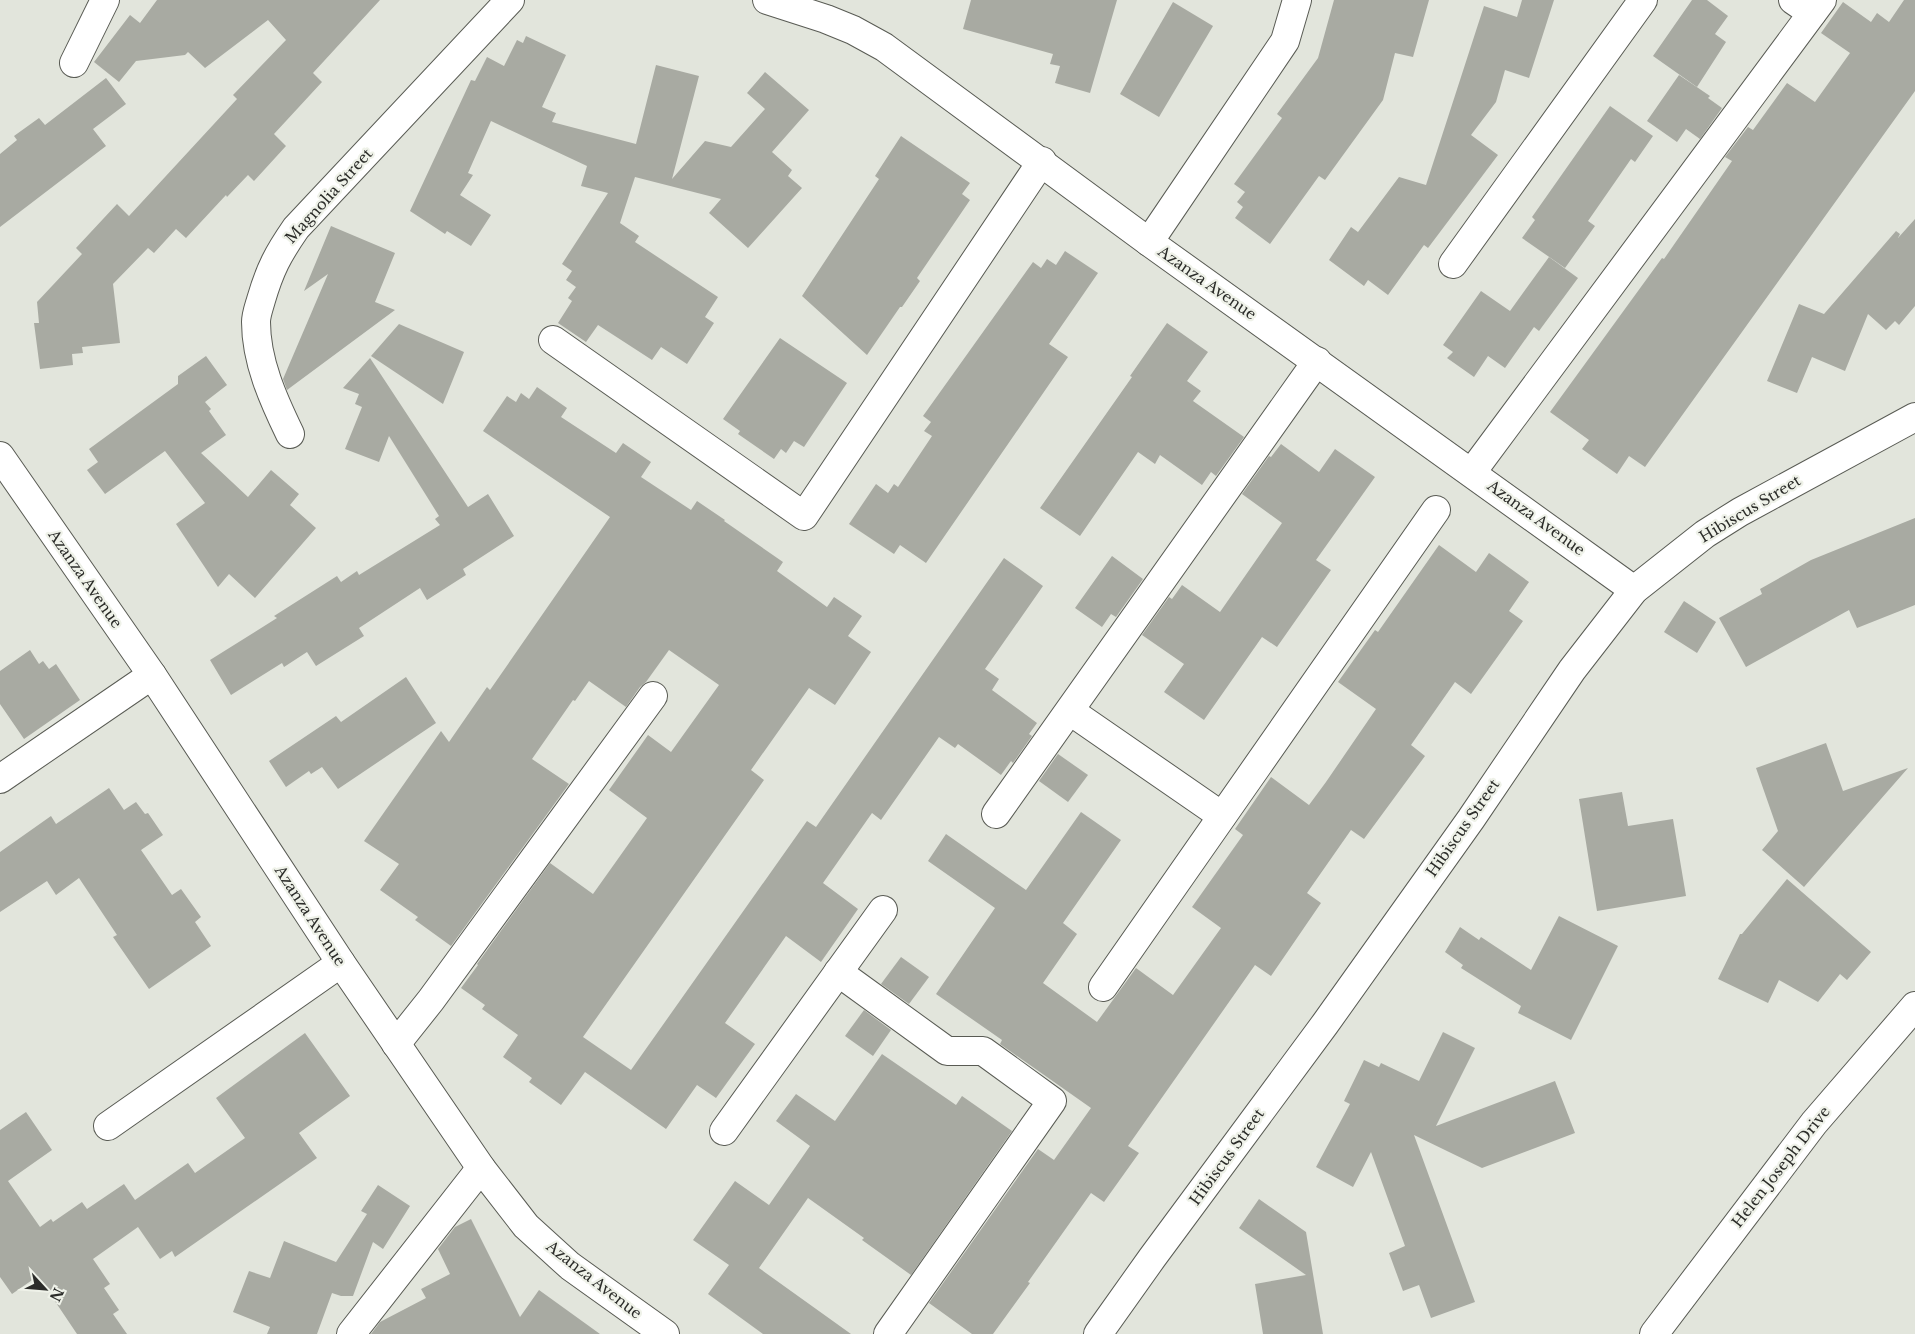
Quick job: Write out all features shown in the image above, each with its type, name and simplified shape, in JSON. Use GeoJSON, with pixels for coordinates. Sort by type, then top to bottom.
{"type":"FeatureCollection","features":[{"type":"Feature","properties":{"kind":"street"},"geometry":{"type":"LineString","coordinates":[[74,63],[104,0]]}},
{"type":"Feature","properties":{"kind":"street","name":"Magnolia Street"},"geometry":{"type":"LineString","coordinates":[[290,434],[274,403],[259,353],[256,320],[266,284],[277,255],[296,228],[510,0]]}},
{"type":"Feature","properties":{"kind":"street","name":"Azanza Avenue"},"geometry":{"type":"LineString","coordinates":[[767,0],[826,19],[853,30],[884,47],[1042,161],[1149,242],[1634,590]]}},
{"type":"Feature","properties":{"kind":"street"},"geometry":{"type":"LineString","coordinates":[[1149,242],[1285,41],[1297,0]]}},
{"type":"Feature","properties":{"kind":"street"},"geometry":{"type":"LineString","coordinates":[[1453,264],[1643,0]]}},
{"type":"Feature","properties":{"kind":"street"},"geometry":{"type":"LineString","coordinates":[[1472,472],[1809,4]]}},
{"type":"Feature","properties":{"kind":"street"},"geometry":{"type":"LineString","coordinates":[[553,340],[804,516],[1042,161]]}},
{"type":"Feature","properties":{"kind":"street"},"geometry":{"type":"LineString","coordinates":[[996,814],[1317,361]]}},
{"type":"Feature","properties":{"kind":"street","name":"Hibiscus Street"},"geometry":{"type":"LineString","coordinates":[[1098,1334],[1342,1000],[1471,819],[1572,670],[1634,590],[1705,534],[1740,512],[1915,417]]}},
{"type":"Feature","properties":{"kind":"street","name":"Azanza Avenue"},"geometry":{"type":"LineString","coordinates":[[0,456],[152,675],[341,963],[481,1168],[526,1226],[570,1266],[665,1334]]}},
{"type":"Feature","properties":{"kind":"street"},"geometry":{"type":"LineString","coordinates":[[1104,987],[1436,510]]}},
{"type":"Feature","properties":{"kind":"street"},"geometry":{"type":"LineString","coordinates":[[0,779],[152,675]]}},
{"type":"Feature","properties":{"kind":"street"},"geometry":{"type":"LineString","coordinates":[[396,1044],[653,696]]}},
{"type":"Feature","properties":{"kind":"street"},"geometry":{"type":"LineString","coordinates":[[1070,711],[1222,816]]}},
{"type":"Feature","properties":{"kind":"street"},"geometry":{"type":"LineString","coordinates":[[724,1131],[883,910]]}},
{"type":"Feature","properties":{"kind":"street"},"geometry":{"type":"LineString","coordinates":[[108,1126],[341,963]]}},
{"type":"Feature","properties":{"kind":"street"},"geometry":{"type":"LineString","coordinates":[[838,972],[947,1051],[982,1052],[1052,1101],[888,1334]]}},
{"type":"Feature","properties":{"kind":"street","name":"Helen Joseph Drive"},"geometry":{"type":"LineString","coordinates":[[1654,1334],[1814,1123],[1915,1006]]}},
{"type":"Feature","properties":{"kind":"street"},"geometry":{"type":"LineString","coordinates":[[351,1334],[481,1168]]}},
{"type":"Feature","properties":{"kind":"building"},"geometry":{"type":"Polygon","coordinates":[[[157,0],[380,0],[313,73],[322,82],[274,134],[286,146],[254,181],[248,175],[227,197],[226,195],[186,238],[176,229],[154,253],[148,248],[113,284],[120,343],[82,347],[83,353],[72,354],[73,365],[40,369],[34,323],[39,323],[37,302],[82,254],[76,248],[117,204],[129,216],[237,99],[233,95],[286,40],[268,20],[205,68],[188,52],[185,55],[136,61],[119,82],[94,62],[130,15],[140,23],[157,0]]]}},
{"type":"Feature","properties":{"kind":"building"},"geometry":{"type":"Polygon","coordinates":[[[971,0],[1117,0],[1090,93],[1055,83],[1060,66],[1050,64],[1053,54],[963,29],[971,0]]]}},
{"type":"Feature","properties":{"kind":"building"},"geometry":{"type":"Polygon","coordinates":[[[1334,0],[1429,0],[1413,57],[1395,53],[1383,100],[1325,180],[1319,176],[1270,244],[1235,218],[1243,207],[1237,202],[1245,192],[1234,184],[1282,118],[1277,114],[1318,58],[1334,0]]]}},
{"type":"Feature","properties":{"kind":"building"},"geometry":{"type":"Polygon","coordinates":[[[1522,0],[1554,0],[1529,78],[1505,70],[1496,102],[1471,135],[1498,155],[1428,248],[1424,245],[1388,295],[1368,280],[1364,286],[1329,260],[1351,227],[1358,232],[1399,177],[1426,185],[1484,6],[1517,17],[1522,0]]]}},
{"type":"Feature","properties":{"kind":"building"},"geometry":{"type":"Polygon","coordinates":[[[1692,0],[1707,0],[1728,16],[1715,34],[1726,42],[1697,87],[1653,56],[1692,0]]]}},
{"type":"Feature","properties":{"kind":"building"},"geometry":{"type":"Polygon","coordinates":[[[1904,0],[1915,0],[1915,91],[1645,467],[1629,456],[1617,474],[1582,449],[1589,440],[1550,412],[1662,258],[1664,259],[1732,161],[1725,157],[1748,127],[1753,130],[1787,83],[1815,102],[1850,53],[1821,33],[1843,2],[1871,22],[1877,13],[1889,22],[1904,0]]]}},
{"type":"Feature","properties":{"kind":"building"},"geometry":{"type":"Polygon","coordinates":[[[1173,2],[1213,26],[1159,117],[1120,94],[1173,2]]]}},
{"type":"Feature","properties":{"kind":"building"},"geometry":{"type":"Polygon","coordinates":[[[526,36],[566,55],[542,107],[556,113],[552,122],[636,144],[656,65],[699,76],[672,179],[705,141],[731,147],[765,109],[747,93],[765,72],[809,110],[772,152],[792,170],[788,176],[802,188],[748,248],[709,213],[721,199],[635,177],[620,223],[639,236],[635,242],[718,297],[705,317],[714,323],[687,364],[661,347],[652,360],[598,325],[586,342],[558,323],[572,301],[568,298],[576,287],[566,280],[572,271],[562,264],[608,193],[581,186],[587,166],[491,121],[468,173],[473,175],[460,195],[491,215],[471,246],[447,231],[445,234],[410,211],[471,80],[475,81],[487,57],[504,66],[517,40],[523,43],[526,36]]]}},
{"type":"Feature","properties":{"kind":"building"},"geometry":{"type":"Polygon","coordinates":[[[1679,75],[1710,96],[1708,98],[1722,108],[1700,139],[1686,129],[1677,142],[1647,121],[1679,75]]]}},
{"type":"Feature","properties":{"kind":"building"},"geometry":{"type":"Polygon","coordinates":[[[106,78],[126,104],[93,129],[106,146],[0,227],[0,154],[17,140],[14,136],[39,118],[45,125],[106,78]]]}},
{"type":"Feature","properties":{"kind":"building"},"geometry":{"type":"Polygon","coordinates":[[[1610,106],[1653,136],[1635,162],[1631,159],[1588,221],[1595,226],[1565,268],[1522,238],[1535,220],[1532,217],[1610,106]]]}},
{"type":"Feature","properties":{"kind":"building"},"geometry":{"type":"Polygon","coordinates":[[[901,136],[970,183],[962,194],[970,200],[917,278],[920,281],[867,355],[802,296],[879,179],[875,176],[901,136]]]}},
{"type":"Feature","properties":{"kind":"building"},"geometry":{"type":"Polygon","coordinates":[[[1915,219],[1915,306],[1899,325],[1895,321],[1886,330],[1868,314],[1845,371],[1812,357],[1797,393],[1767,381],[1799,304],[1824,314],[1896,231],[1900,234],[1898,238],[1915,219]]]}},
{"type":"Feature","properties":{"kind":"building"},"geometry":{"type":"Polygon","coordinates":[[[331,226],[395,253],[375,302],[395,310],[287,390],[283,379],[328,274],[304,291],[331,226]]]}},
{"type":"Feature","properties":{"kind":"building"},"geometry":{"type":"Polygon","coordinates":[[[1065,251],[1098,273],[1049,344],[1068,357],[926,563],[900,545],[894,554],[849,524],[876,484],[888,493],[894,484],[898,487],[932,436],[924,431],[931,422],[923,416],[1033,262],[1041,268],[1047,259],[1056,265],[1065,251]]]}},
{"type":"Feature","properties":{"kind":"building"},"geometry":{"type":"Polygon","coordinates":[[[1549,257],[1578,278],[1539,331],[1534,327],[1505,368],[1488,356],[1474,377],[1447,358],[1453,352],[1443,345],[1481,291],[1510,311],[1549,257]]]}},
{"type":"Feature","properties":{"kind":"building"},"geometry":{"type":"Polygon","coordinates":[[[1167,323],[1208,352],[1187,381],[1201,391],[1193,401],[1244,437],[1216,476],[1211,472],[1202,485],[1160,455],[1155,464],[1138,452],[1080,536],[1040,508],[1132,377],[1130,376],[1167,323]]]}},
{"type":"Feature","properties":{"kind":"building"},"geometry":{"type":"Polygon","coordinates":[[[399,324],[464,352],[443,404],[371,356],[399,324]]]}},
{"type":"Feature","properties":{"kind":"building"},"geometry":{"type":"Polygon","coordinates":[[[780,338],[847,383],[804,447],[794,441],[786,453],[781,449],[774,459],[738,434],[740,431],[723,419],[780,338]]]}},
{"type":"Feature","properties":{"kind":"building"},"geometry":{"type":"Polygon","coordinates":[[[206,356],[227,385],[205,402],[226,435],[201,453],[248,497],[271,470],[299,494],[290,505],[316,528],[255,598],[229,574],[218,587],[176,524],[205,503],[165,451],[105,494],[87,470],[98,462],[89,449],[178,384],[178,376],[206,356]]]}},
{"type":"Feature","properties":{"kind":"building"},"geometry":{"type":"Polygon","coordinates":[[[370,358],[468,507],[488,494],[514,536],[463,569],[466,575],[427,600],[420,588],[359,628],[364,636],[316,666],[307,652],[284,667],[282,663],[231,695],[210,660],[277,618],[274,616],[337,576],[341,582],[357,571],[359,575],[440,525],[435,519],[439,516],[389,436],[379,462],[345,449],[362,407],[355,404],[359,394],[343,388],[370,358]]]}},
{"type":"Feature","properties":{"kind":"building"},"geometry":{"type":"Polygon","coordinates":[[[537,387],[567,408],[561,417],[616,453],[623,443],[651,462],[641,477],[691,510],[697,501],[725,520],[783,562],[777,571],[827,607],[834,597],[862,616],[848,636],[871,652],[835,705],[809,688],[751,770],[764,780],[583,1037],[631,1070],[807,821],[816,827],[1004,558],[1043,586],[985,669],[999,679],[992,690],[1037,723],[1029,734],[1032,736],[1013,763],[1011,761],[1001,775],[958,744],[955,748],[939,737],[881,820],[872,813],[823,883],[858,909],[821,962],[786,936],[725,1023],[755,1044],[716,1098],[697,1085],[666,1129],[585,1072],[561,1105],[529,1082],[532,1078],[503,1057],[518,1035],[482,1009],[485,1005],[461,988],[550,863],[593,894],[647,818],[609,790],[648,735],[671,752],[719,685],[669,650],[626,707],[589,681],[575,701],[573,700],[532,759],[569,784],[451,946],[415,920],[418,917],[380,890],[399,864],[364,841],[441,731],[449,742],[487,687],[490,690],[610,517],[483,431],[507,396],[516,402],[521,393],[529,399],[537,387]]]}},
{"type":"Feature","properties":{"kind":"building"},"geometry":{"type":"Polygon","coordinates":[[[1281,444],[1319,472],[1335,449],[1375,477],[1316,560],[1331,570],[1277,647],[1262,637],[1204,720],[1164,692],[1184,664],[1142,635],[1169,597],[1172,599],[1182,585],[1220,612],[1282,523],[1242,494],[1269,456],[1271,457],[1281,444]]]}},
{"type":"Feature","properties":{"kind":"building"},"geometry":{"type":"Polygon","coordinates":[[[1915,518],[1915,605],[1857,628],[1849,610],[1746,667],[1719,618],[1762,594],[1760,589],[1811,560],[1915,518]]]}},
{"type":"Feature","properties":{"kind":"building"},"geometry":{"type":"Polygon","coordinates":[[[1439,545],[1476,572],[1489,553],[1529,582],[1509,611],[1523,621],[1471,694],[1455,682],[1411,745],[1425,756],[1364,839],[1351,830],[1307,893],[1321,903],[1271,976],[1255,965],[1128,1146],[1139,1153],[1104,1202],[1091,1193],[993,1334],[972,1334],[929,1303],[1038,1149],[1054,1160],[1091,1108],[1000,1044],[1002,1040],[936,994],[995,908],[928,861],[946,834],[1026,890],[1081,812],[1121,840],[1063,923],[1077,934],[1043,983],[1097,1022],[1136,968],[1173,995],[1221,928],[1192,907],[1243,835],[1235,829],[1271,777],[1309,805],[1326,782],[1376,709],[1338,682],[1375,630],[1378,632],[1439,545]]]}},
{"type":"Feature","properties":{"kind":"building"},"geometry":{"type":"Polygon","coordinates":[[[1112,556],[1143,579],[1116,617],[1111,614],[1102,627],[1075,608],[1112,556]]]}},
{"type":"Feature","properties":{"kind":"building"},"geometry":{"type":"Polygon","coordinates":[[[1684,601],[1716,622],[1697,653],[1664,632],[1684,601]]]}},
{"type":"Feature","properties":{"kind":"building"},"geometry":{"type":"Polygon","coordinates":[[[30,650],[39,664],[43,661],[49,669],[56,664],[80,700],[24,739],[0,704],[0,671],[30,650]]]}},
{"type":"Feature","properties":{"kind":"building"},"geometry":{"type":"Polygon","coordinates":[[[406,677],[436,723],[338,789],[322,767],[311,774],[309,771],[286,787],[269,761],[336,716],[341,722],[406,677]]]}},
{"type":"Feature","properties":{"kind":"building"},"geometry":{"type":"Polygon","coordinates":[[[1826,743],[1843,791],[1908,768],[1804,887],[1762,850],[1778,831],[1756,768],[1826,743]]]}},
{"type":"Feature","properties":{"kind":"building"},"geometry":{"type":"Polygon","coordinates":[[[1058,754],[1088,775],[1068,802],[1039,781],[1058,754]]]}},
{"type":"Feature","properties":{"kind":"building"},"geometry":{"type":"Polygon","coordinates":[[[109,788],[124,810],[136,802],[145,814],[148,813],[163,835],[141,850],[172,895],[181,889],[201,917],[195,922],[211,946],[149,989],[113,937],[117,935],[79,878],[56,895],[47,881],[0,912],[0,852],[51,816],[56,824],[109,788]]]}},
{"type":"Feature","properties":{"kind":"building"},"geometry":{"type":"Polygon","coordinates":[[[1622,792],[1628,826],[1673,819],[1686,896],[1597,911],[1579,799],[1622,792]]]}},
{"type":"Feature","properties":{"kind":"building"},"geometry":{"type":"Polygon","coordinates":[[[1787,879],[1871,952],[1847,980],[1840,974],[1818,1002],[1779,980],[1768,1003],[1718,979],[1740,934],[1742,934],[1787,879]]]}},
{"type":"Feature","properties":{"kind":"building"},"geometry":{"type":"Polygon","coordinates":[[[1559,916],[1618,946],[1571,1040],[1518,1013],[1521,1006],[1461,968],[1463,965],[1445,952],[1460,927],[1479,940],[1481,937],[1531,970],[1559,916]]]}},
{"type":"Feature","properties":{"kind":"building"},"geometry":{"type":"Polygon","coordinates":[[[901,957],[929,977],[909,1004],[881,984],[901,957]]]}},
{"type":"Feature","properties":{"kind":"building"},"geometry":{"type":"Polygon","coordinates":[[[864,1010],[891,1030],[873,1056],[845,1036],[864,1010]]]}},
{"type":"Feature","properties":{"kind":"building"},"geometry":{"type":"Polygon","coordinates":[[[1443,1032],[1475,1048],[1436,1126],[1555,1081],[1575,1133],[1482,1168],[1414,1135],[1475,1302],[1431,1318],[1419,1285],[1403,1291],[1389,1253],[1405,1246],[1371,1152],[1353,1187],[1316,1167],[1350,1104],[1344,1101],[1364,1060],[1379,1067],[1381,1063],[1419,1081],[1443,1032]]]}},
{"type":"Feature","properties":{"kind":"building"},"geometry":{"type":"Polygon","coordinates":[[[305,1033],[350,1096],[299,1133],[317,1158],[175,1257],[172,1251],[160,1259],[138,1227],[93,1259],[110,1284],[104,1288],[119,1310],[113,1314],[127,1334],[77,1334],[38,1276],[12,1294],[0,1277],[0,1130],[26,1112],[52,1150],[8,1181],[40,1227],[51,1219],[53,1222],[82,1202],[87,1209],[124,1184],[135,1200],[188,1163],[195,1173],[245,1138],[216,1098],[305,1033]]]}},
{"type":"Feature","properties":{"kind":"building"},"geometry":{"type":"Polygon","coordinates":[[[882,1054],[956,1105],[962,1096],[1012,1131],[911,1275],[808,1198],[759,1268],[851,1334],[763,1334],[708,1294],[729,1265],[693,1240],[735,1181],[769,1205],[810,1146],[776,1121],[796,1094],[835,1121],[882,1054]]]}},
{"type":"Feature","properties":{"kind":"building"},"geometry":{"type":"Polygon","coordinates":[[[378,1185],[410,1206],[383,1249],[373,1242],[353,1296],[341,1296],[332,1293],[317,1334],[267,1334],[270,1327],[233,1312],[249,1271],[270,1278],[284,1241],[336,1262],[367,1214],[361,1211],[378,1185]]]}},
{"type":"Feature","properties":{"kind":"building"},"geometry":{"type":"Polygon","coordinates":[[[1259,1199],[1306,1232],[1323,1334],[1263,1334],[1255,1284],[1306,1275],[1239,1228],[1259,1199]]]}},
{"type":"Feature","properties":{"kind":"building"},"geometry":{"type":"Polygon","coordinates":[[[471,1219],[520,1317],[539,1290],[600,1334],[371,1334],[380,1322],[426,1298],[421,1289],[450,1274],[438,1249],[455,1227],[471,1219]]]}}]}
